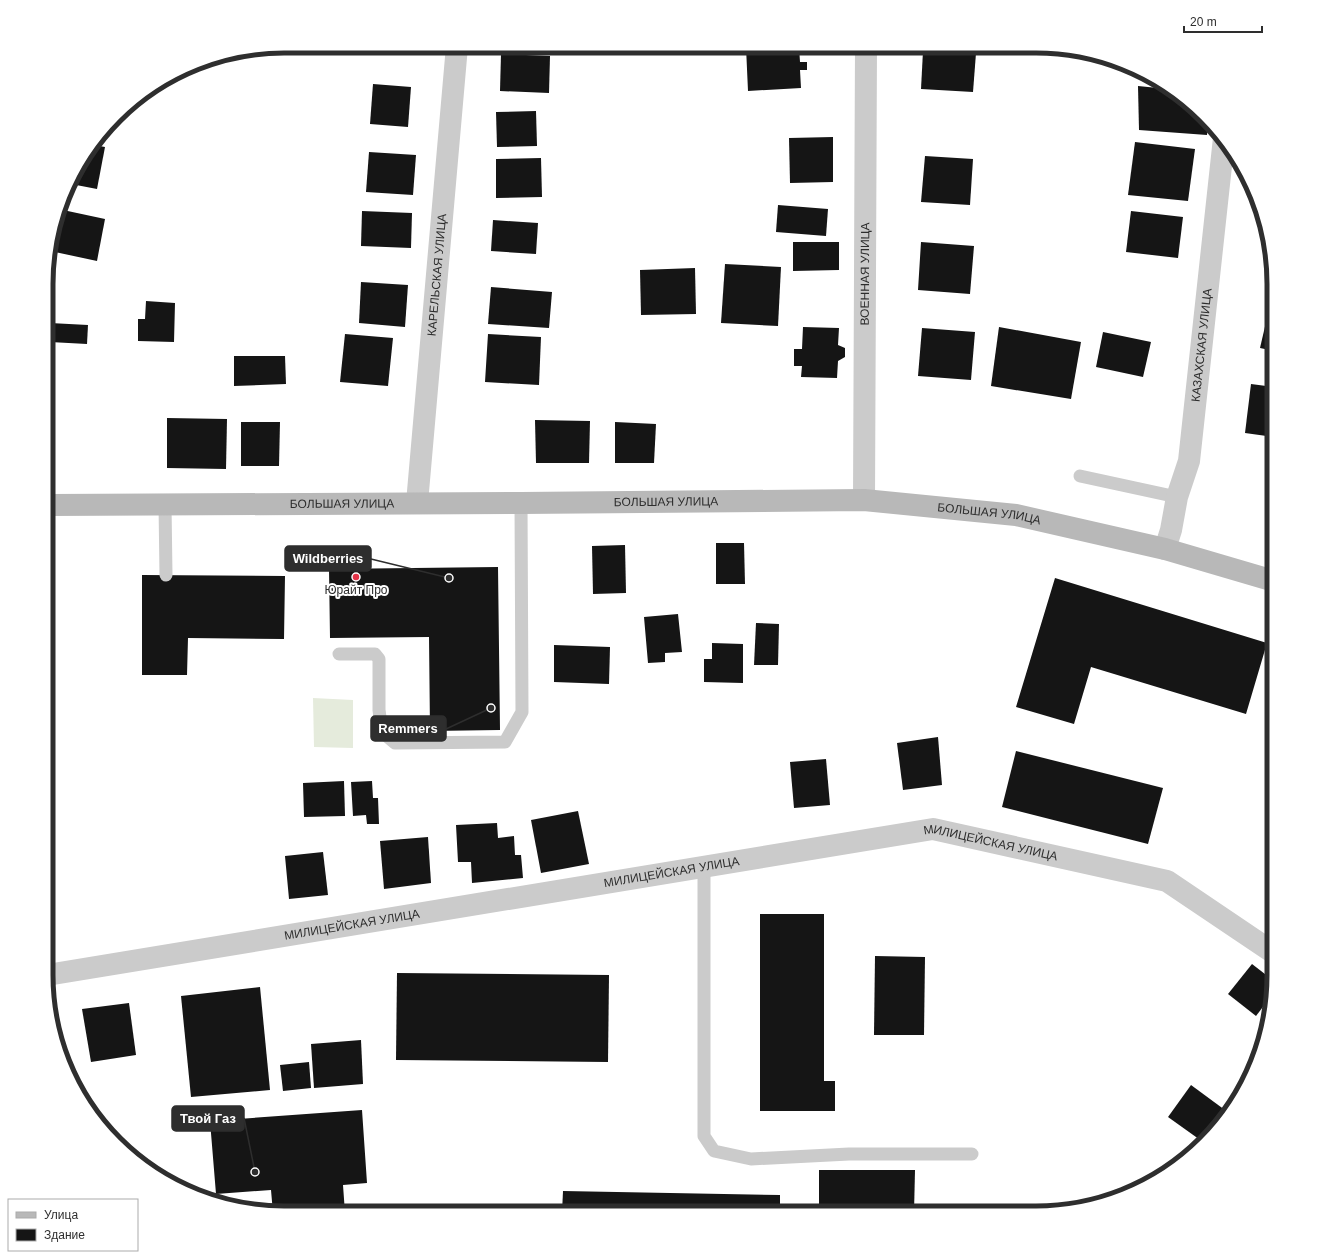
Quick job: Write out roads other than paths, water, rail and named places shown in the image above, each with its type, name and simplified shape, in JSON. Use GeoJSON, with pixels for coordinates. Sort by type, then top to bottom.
{"type":"FeatureCollection","features":[{"type":"Feature","properties":{"kind":"street","name":"КАРЕЛЬСКАЯ УЛИЦА"},"geometry":{"type":"LineString","coordinates":[[417,503],[456,53]]}},
{"type":"Feature","properties":{"kind":"street","name":"ВОЕННАЯ УЛИЦА"},"geometry":{"type":"LineString","coordinates":[[864,500],[866,53]]}},
{"type":"Feature","properties":{"kind":"street","name":"КАЗАХСКАЯ УЛИЦА"},"geometry":{"type":"LineString","coordinates":[[1165,550],[1171,530],[1177,497],[1189,461],[1223,148]]}},
{"type":"Feature","properties":{"kind":"street","name":"БОЛЬШАЯ УЛИЦА"},"geometry":{"type":"LineString","coordinates":[[53,505],[864,500],[1016,515],[1165,550],[1267,579]]}},
{"type":"Feature","properties":{"kind":"street","name":"МИЛИЦЕЙСКАЯ УЛИЦА"},"geometry":{"type":"LineString","coordinates":[[53,974],[933,829],[1167,880],[1267,948]]}},
{"type":"Feature","properties":{"kind":"lane"},"geometry":{"type":"LineString","coordinates":[[1080,476],[1177,497]]}},
{"type":"Feature","properties":{"kind":"lane"},"geometry":{"type":"LineString","coordinates":[[339,654],[375,654],[379,659],[379,710],[382,732],[395,743],[505,742],[522,712],[521,503]]}},
{"type":"Feature","properties":{"kind":"lane"},"geometry":{"type":"LineString","coordinates":[[165,504],[166,575]]}},
{"type":"Feature","properties":{"kind":"lane"},"geometry":{"type":"LineString","coordinates":[[704,866],[704,1136],[714,1151],[751,1159],[850,1154],[972,1154]]}},
{"type":"Feature","properties":{"kind":"place","name":"Юрайт Про"},"geometry":{"type":"Point","coordinates":[356,577]}},
{"type":"Feature","properties":{"kind":"place","name":"Wildberries"},"geometry":{"type":"Point","coordinates":[449,578]}},
{"type":"Feature","properties":{"kind":"place","name":"Remmers"},"geometry":{"type":"Point","coordinates":[491,708]}},
{"type":"Feature","properties":{"kind":"place","name":"Твой Газ"},"geometry":{"type":"Point","coordinates":[255,1172]}}]}
